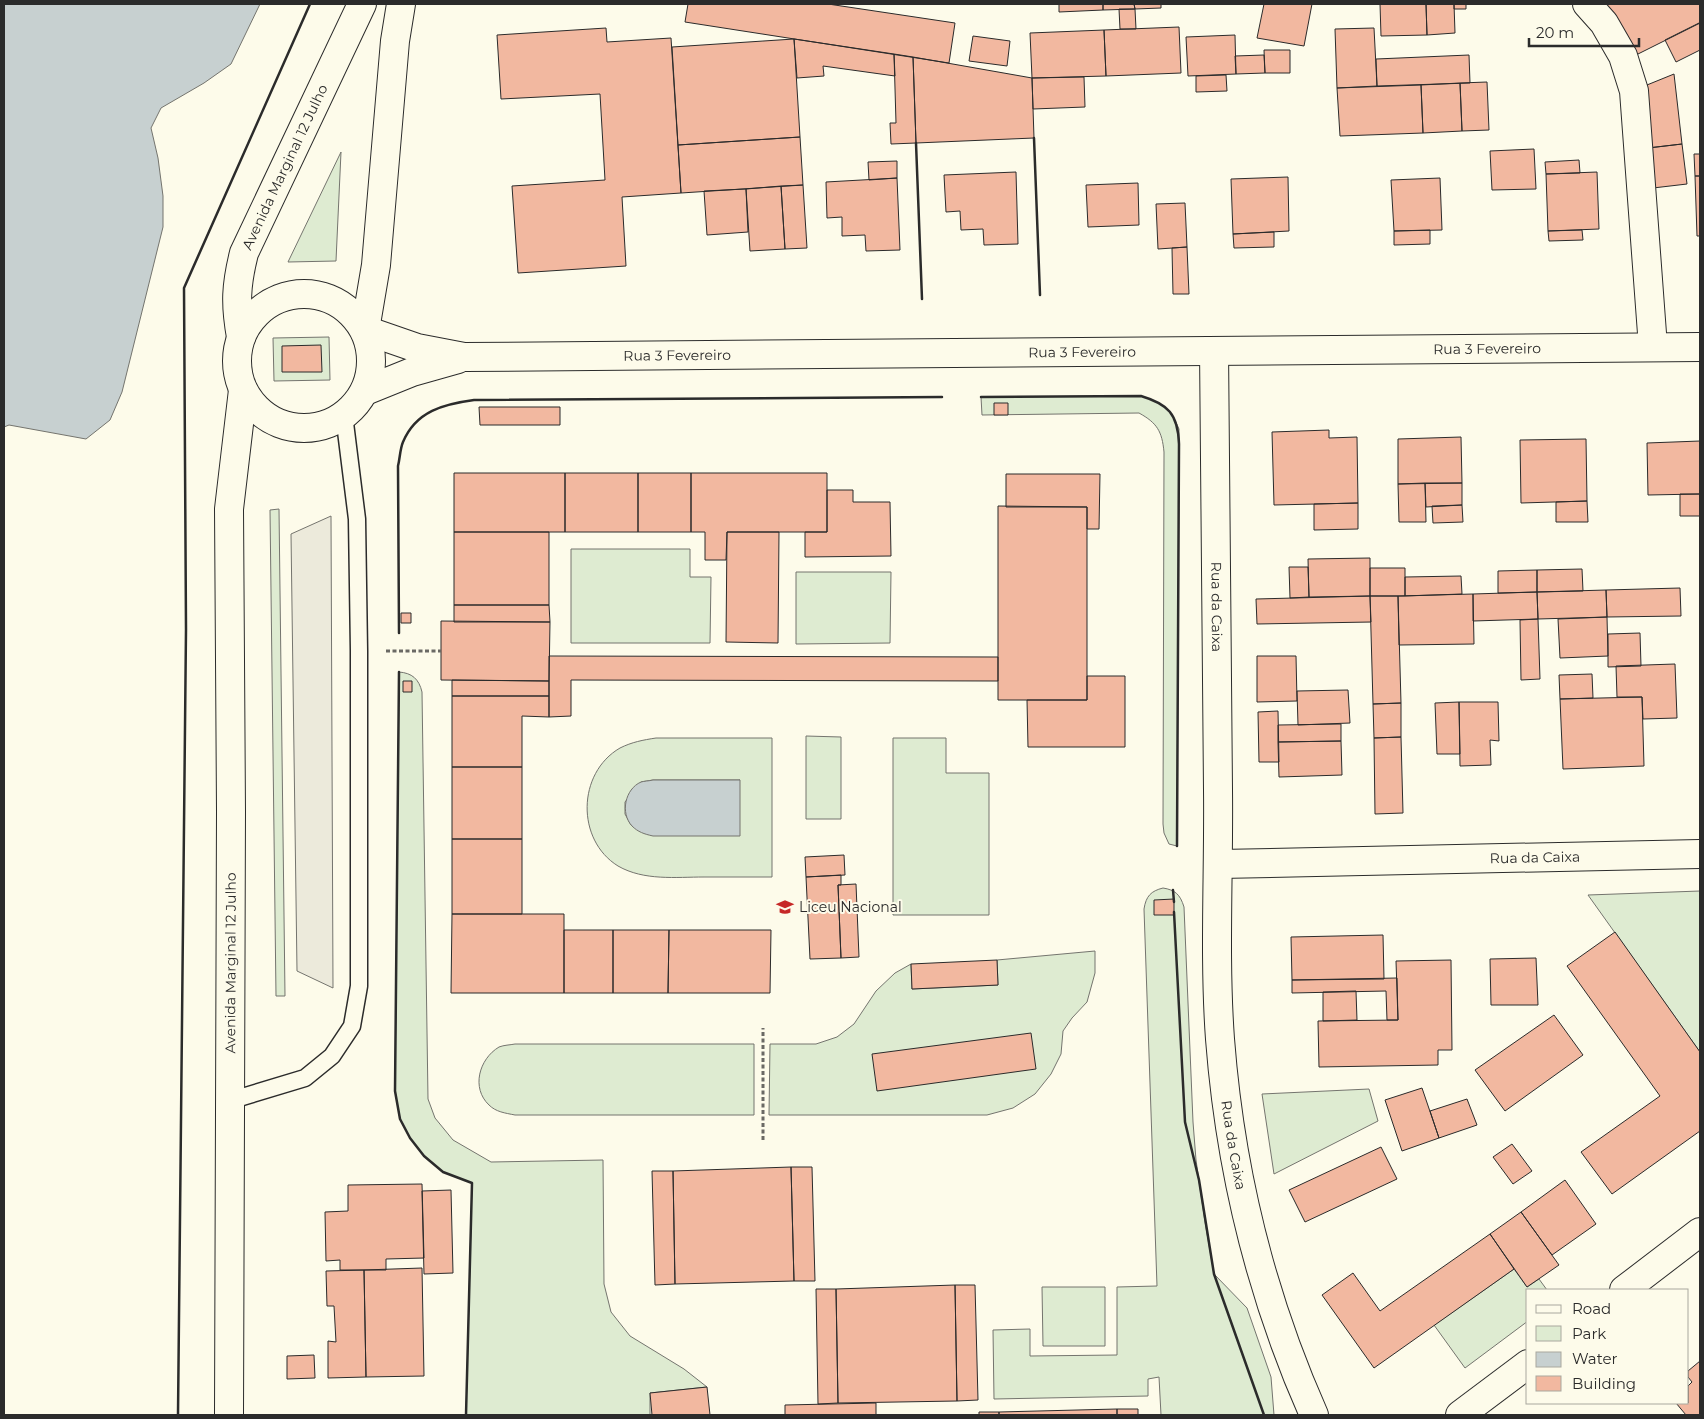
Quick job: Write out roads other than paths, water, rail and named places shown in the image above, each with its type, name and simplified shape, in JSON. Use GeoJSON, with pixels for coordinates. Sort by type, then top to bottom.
{"type":"FeatureCollection","features":[{"type":"Feature","properties":{"kind":"street","name":"Avenida Marginal 12 Julho"},"geometry":{"type":"LineString","coordinates":[[241,338],[236,295],[244,253],[362,4]]}},
{"type":"Feature","properties":{"kind":"street"},"geometry":{"type":"LineString","coordinates":[[365,330],[376,265],[395,40],[401,4]]}},
{"type":"Feature","properties":{"kind":"street"},"geometry":{"type":"LineString","coordinates":[[1588,4],[1604,23],[1622,56],[1634,91],[1653,347]]}},
{"type":"Feature","properties":{"kind":"street"},"geometry":{"type":"LineString","coordinates":[[307,294],[321,297],[346,309],[365,330],[370,346],[371,361],[370,376],[365,391],[344,415],[326,425],[305,428],[284,425],[267,418],[253,405],[243,390],[238,373],[237,355],[241,338],[247,325],[256,314],[280,299],[293,295],[307,294]]}},
{"type":"Feature","properties":{"kind":"street"},"geometry":{"type":"LineString","coordinates":[[365,330],[417,348],[464,358]]}},
{"type":"Feature","properties":{"kind":"street","name":"Rua 3 Fevereiro"},"geometry":{"type":"LineString","coordinates":[[464,358],[1700,347]]}},
{"type":"Feature","properties":{"kind":"street","name":"Rua da Caixa"},"geometry":{"type":"LineString","coordinates":[[1214,351],[1220,1038],[1230,1129],[1243,1199],[1258,1261],[1278,1324],[1314,1415]]}},
{"type":"Feature","properties":{"kind":"street"},"geometry":{"type":"LineString","coordinates":[[365,391],[412,372],[464,358]]}},
{"type":"Feature","properties":{"kind":"street","name":"Avenida Marginal 12 Julho"},"geometry":{"type":"LineString","coordinates":[[228,1415],[231,811],[229,509],[243,390]]}},
{"type":"Feature","properties":{"kind":"street","name":"Rua da Caixa"},"geometry":{"type":"LineString","coordinates":[[1219,864],[1700,854]]}},
{"type":"Feature","properties":{"kind":"street"},"geometry":{"type":"LineString","coordinates":[[1625,1289],[1700,1232]]}},
{"type":"Feature","properties":{"kind":"street"},"geometry":{"type":"LineString","coordinates":[[1460,1415],[1526,1366]]}},
{"type":"Feature","properties":{"kind":"lane"},"geometry":{"type":"LineString","coordinates":[[229,1101],[305,1078],[332,1056],[352,1026],[359,986],[357,519],[344,415]]}},
{"type":"Feature","properties":{"kind":"water"},"geometry":{"type":"Polygon","coordinates":[[[4,4],[260,4],[231,64],[204,83],[161,108],[151,128],[158,158],[163,196],[163,227],[122,392],[110,420],[86,439],[9,425],[4,427],[4,4]]]}},
{"type":"Feature","properties":{"kind":"water"},"geometry":{"type":"Polygon","coordinates":[[[653,780],[740,780],[740,836],[653,836],[637,830],[628,821],[625,808],[626,802],[631,790],[636,785],[653,780]]]}},
{"type":"Feature","properties":{"kind":"place","name":"Liceu Nacional"},"geometry":{"type":"Point","coordinates":[785,907]}}]}
